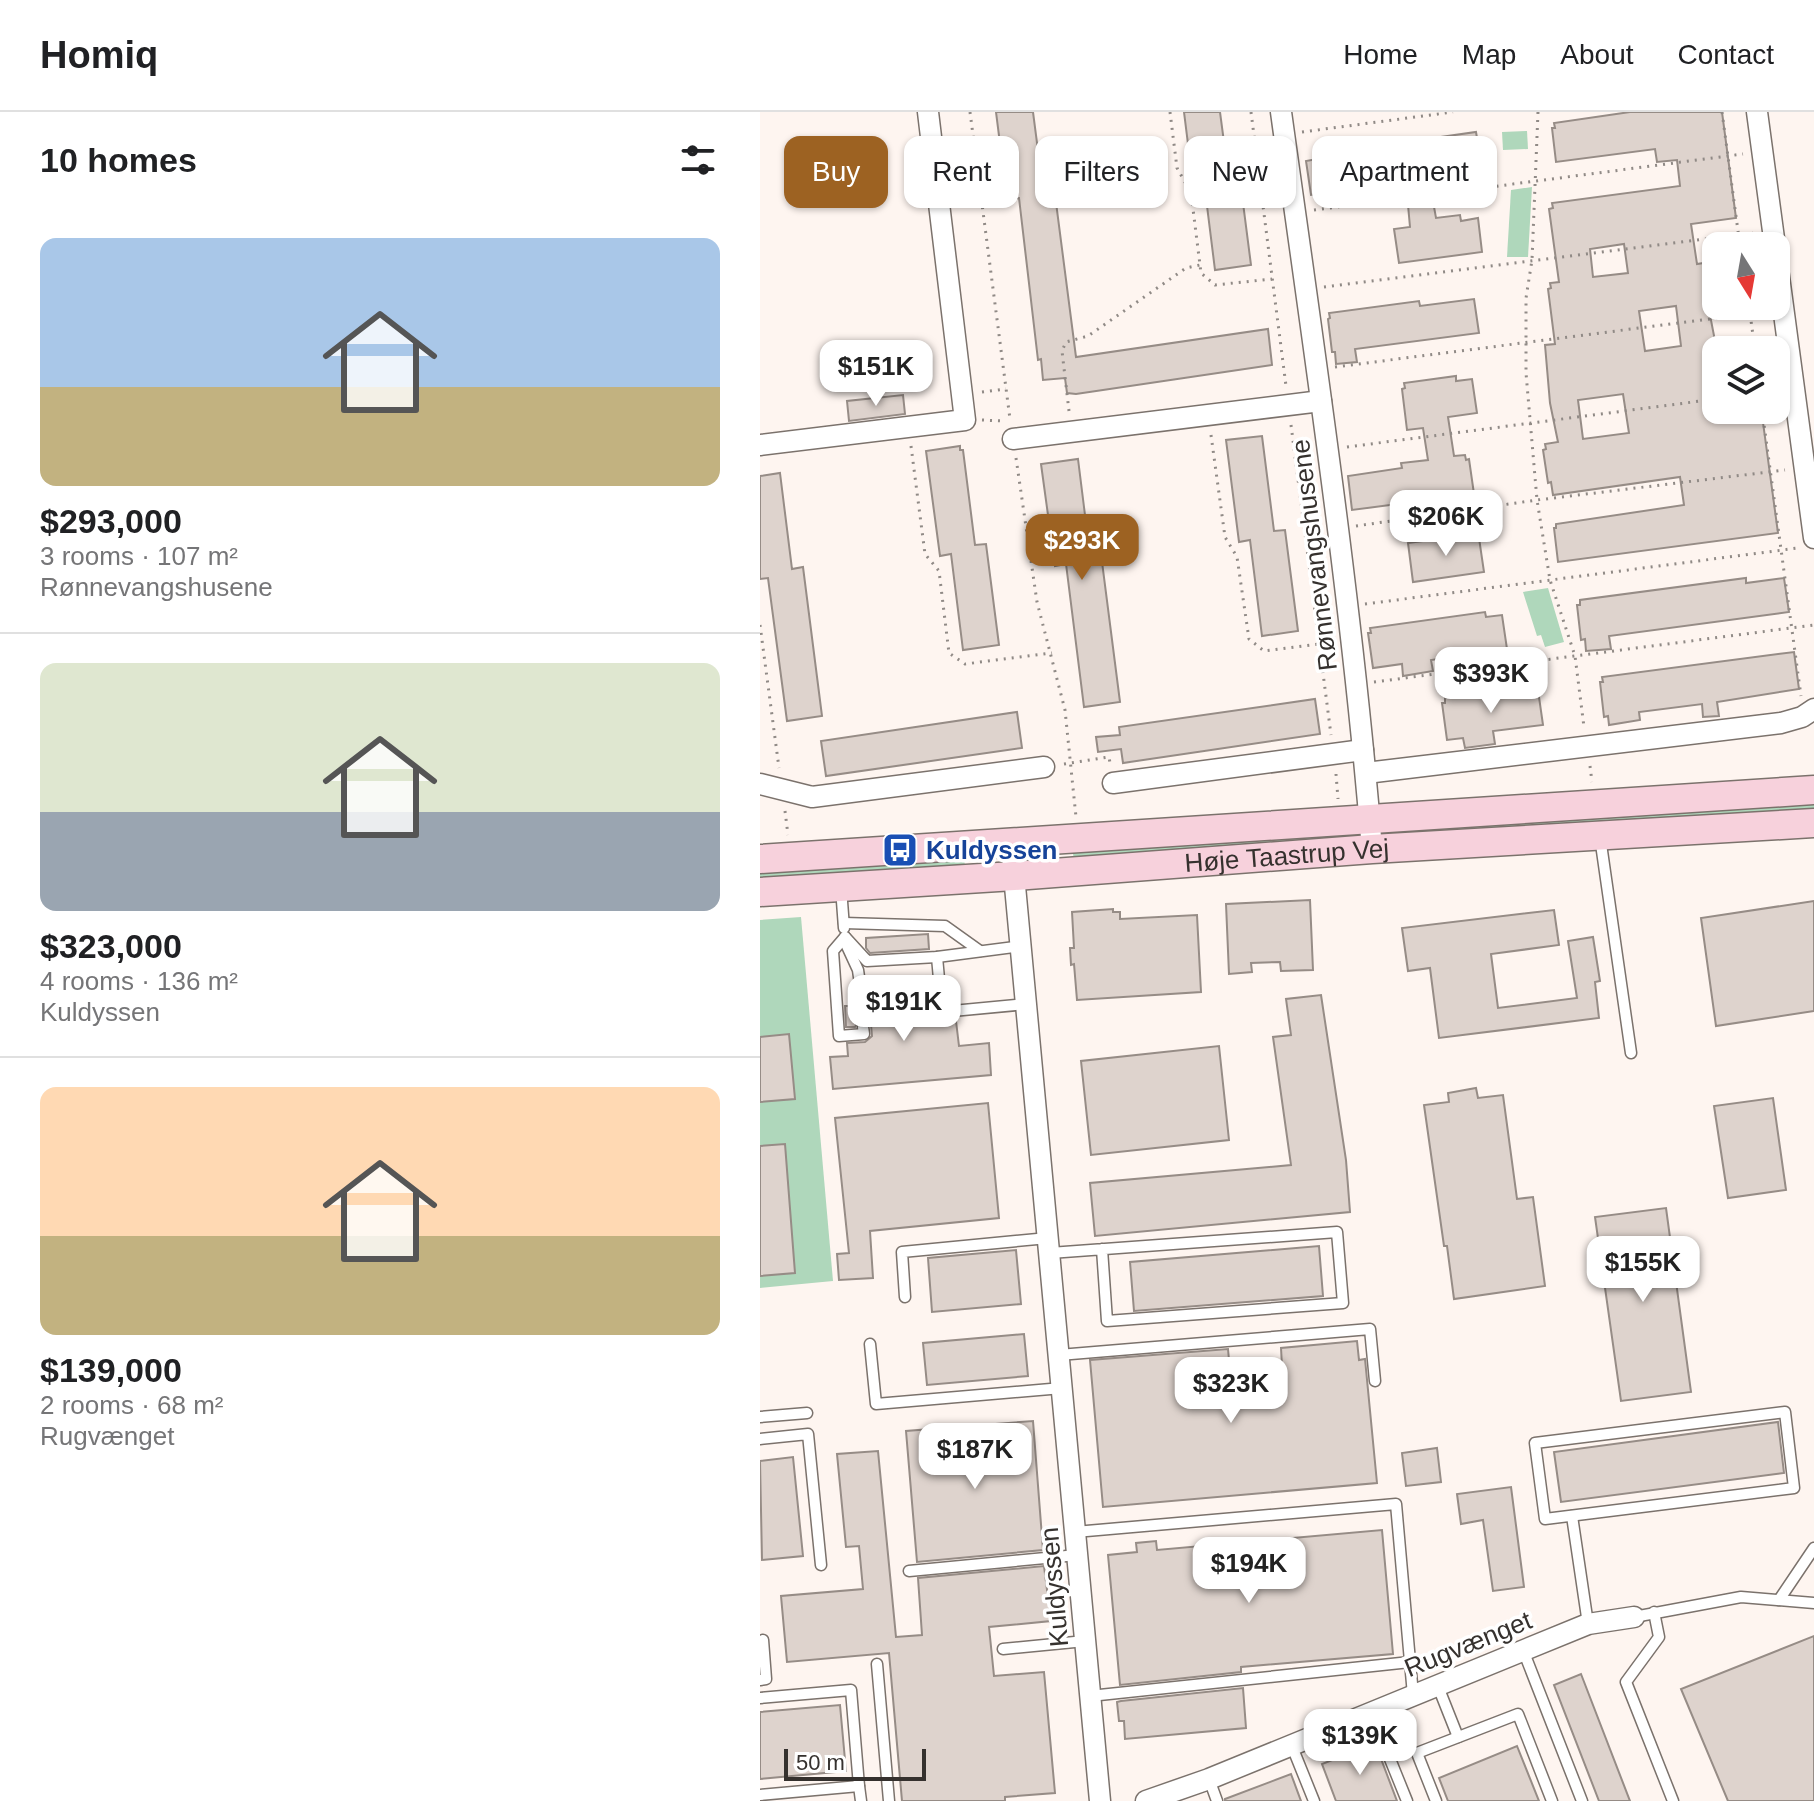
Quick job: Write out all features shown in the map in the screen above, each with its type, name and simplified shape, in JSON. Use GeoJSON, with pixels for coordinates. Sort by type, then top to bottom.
{"type":"FeatureCollection","features":[{"type":"Feature","properties":{"kind":"street"},"geometry":{"type":"LineString","coordinates":[[760,445],[965,420],[928,112]]}},
{"type":"Feature","properties":{"kind":"street","name":"Rønnevangshusene"},"geometry":{"type":"LineString","coordinates":[[1281,112],[1337,529],[1372,849]]}},
{"type":"Feature","properties":{"kind":"street"},"geometry":{"type":"LineString","coordinates":[[1757,112],[1773,232]]}},
{"type":"Feature","properties":{"kind":"street"},"geometry":{"type":"LineString","coordinates":[[1785,320],[1805,468],[1808,543]]}},
{"type":"Feature","properties":{"kind":"street","name":"Rønnevangshusene"},"geometry":{"type":"LineString","coordinates":[[1013,439],[1321,401]]}},
{"type":"Feature","properties":{"kind":"street"},"geometry":{"type":"LineString","coordinates":[[1366,773],[1792,721],[1805,707]]}},
{"type":"Feature","properties":{"kind":"street"},"geometry":{"type":"LineString","coordinates":[[1113,783],[1363,750]]}},
{"type":"Feature","properties":{"kind":"street"},"geometry":{"type":"LineString","coordinates":[[760,784],[812,797],[1044,767]]}},
{"type":"Feature","properties":{"kind":"street","name":"Høje Taastrup Vej"},"geometry":{"type":"LineString","coordinates":[[760,859],[1814,790]]}},
{"type":"Feature","properties":{"kind":"street","name":"Høje Taastrup Vej"},"geometry":{"type":"LineString","coordinates":[[760,892],[1372,849],[1814,823]]}},
{"type":"Feature","properties":{"kind":"street","name":"Kuldyssen"},"geometry":{"type":"LineString","coordinates":[[1011,843],[1100,1801]]}},
{"type":"Feature","properties":{"kind":"street","name":"Rugvænget"},"geometry":{"type":"LineString","coordinates":[[1146,1801],[1209,1779],[1588,1624],[1644,1614]]}},
{"type":"Feature","properties":{"kind":"lane"},"geometry":{"type":"LineString","coordinates":[[1600,835],[1631,1053]]}},
{"type":"Feature","properties":{"kind":"lane"},"geometry":{"type":"LineString","coordinates":[[841,887],[845,937],[865,988]]}},
{"type":"Feature","properties":{"kind":"lane"},"geometry":{"type":"LineString","coordinates":[[844,923],[945,926],[980,951]]}},
{"type":"Feature","properties":{"kind":"lane"},"geometry":{"type":"LineString","coordinates":[[845,937],[867,961],[937,957],[1022,946]]}},
{"type":"Feature","properties":{"kind":"lane"},"geometry":{"type":"LineString","coordinates":[[845,937],[833,951],[839,1036],[864,1034],[863,1027]]}},
{"type":"Feature","properties":{"kind":"lane"},"geometry":{"type":"LineString","coordinates":[[937,957],[942,1012],[1027,1004]]}},
{"type":"Feature","properties":{"kind":"lane"},"geometry":{"type":"LineString","coordinates":[[905,1297],[902,1252],[1049,1246],[1102,1249],[1337,1232],[1343,1303],[1107,1321],[1102,1249]]}},
{"type":"Feature","properties":{"kind":"lane"},"geometry":{"type":"LineString","coordinates":[[1059,1355],[1370,1329],[1375,1381]]}},
{"type":"Feature","properties":{"kind":"lane"},"geometry":{"type":"LineString","coordinates":[[870,1344],[876,1404],[1062,1388]]}},
{"type":"Feature","properties":{"kind":"lane"},"geometry":{"type":"LineString","coordinates":[[1785,1412],[1794,1488],[1572,1516],[1545,1519],[1535,1443],[1785,1412]]}},
{"type":"Feature","properties":{"kind":"lane"},"geometry":{"type":"LineString","coordinates":[[760,1417],[807,1413]]}},
{"type":"Feature","properties":{"kind":"lane"},"geometry":{"type":"LineString","coordinates":[[760,1439],[808,1434],[821,1565]]}},
{"type":"Feature","properties":{"kind":"lane"},"geometry":{"type":"LineString","coordinates":[[1075,1532],[1396,1504],[1413,1695]]}},
{"type":"Feature","properties":{"kind":"lane"},"geometry":{"type":"LineString","coordinates":[[1572,1516],[1588,1624]]}},
{"type":"Feature","properties":{"kind":"lane"},"geometry":{"type":"LineString","coordinates":[[1779,1600],[1814,1548]]}},
{"type":"Feature","properties":{"kind":"lane"},"geometry":{"type":"LineString","coordinates":[[909,1571],[1077,1555]]}},
{"type":"Feature","properties":{"kind":"lane"},"geometry":{"type":"LineString","coordinates":[[1673,1801],[1626,1682],[1659,1637],[1644,1614],[1741,1597],[1814,1603]]}},
{"type":"Feature","properties":{"kind":"lane"},"geometry":{"type":"LineString","coordinates":[[760,1680],[766,1679],[763,1640]]}},
{"type":"Feature","properties":{"kind":"lane"},"geometry":{"type":"LineString","coordinates":[[1003,1649],[1085,1641]]}},
{"type":"Feature","properties":{"kind":"lane"},"geometry":{"type":"LineString","coordinates":[[1523,1650],[1582,1801]]}},
{"type":"Feature","properties":{"kind":"lane"},"geometry":{"type":"LineString","coordinates":[[1090,1696],[1410,1662]]}},
{"type":"Feature","properties":{"kind":"lane"},"geometry":{"type":"LineString","coordinates":[[877,1664],[889,1801]]}},
{"type":"Feature","properties":{"kind":"lane"},"geometry":{"type":"LineString","coordinates":[[1437,1684],[1458,1737]]}},
{"type":"Feature","properties":{"kind":"lane"},"geometry":{"type":"LineString","coordinates":[[760,1698],[851,1690],[861,1801]]}},
{"type":"Feature","properties":{"kind":"lane"},"geometry":{"type":"LineString","coordinates":[[1371,1712],[1407,1801]]}},
{"type":"Feature","properties":{"kind":"lane"},"geometry":{"type":"LineString","coordinates":[[1436,1801],[1417,1753],[1518,1714],[1552,1801]]}},
{"type":"Feature","properties":{"kind":"lane"},"geometry":{"type":"LineString","coordinates":[[1291,1744],[1314,1801]]}},
{"type":"Feature","properties":{"kind":"lane"},"geometry":{"type":"LineString","coordinates":[[1209,1779],[1217,1801]]}},
{"type":"Feature","properties":{"kind":"lane"},"geometry":{"type":"LineString","coordinates":[[760,1795],[859,1786]]}},
{"type":"Feature","properties":{"kind":"path"},"geometry":{"type":"LineString","coordinates":[[965,420],[1010,421],[970,112]]}},
{"type":"Feature","properties":{"kind":"path"},"geometry":{"type":"LineString","coordinates":[[1170,112],[1177,168],[1191,193],[1201,273],[1215,285],[1272,279]]}},
{"type":"Feature","properties":{"kind":"path"},"geometry":{"type":"LineString","coordinates":[[1251,112],[1339,802]]}},
{"type":"Feature","properties":{"kind":"path"},"geometry":{"type":"LineString","coordinates":[[1284,134],[1453,112]]}},
{"type":"Feature","properties":{"kind":"path"},"geometry":{"type":"LineString","coordinates":[[1538,112],[1532,260],[1526,298],[1525,343],[1530,423],[1537,500],[1550,580],[1575,656],[1592,782]]}},
{"type":"Feature","properties":{"kind":"path"},"geometry":{"type":"LineString","coordinates":[[1722,112],[1739,232]]}},
{"type":"Feature","properties":{"kind":"path"},"geometry":{"type":"LineString","coordinates":[[1295,213],[1762,152]]}},
{"type":"Feature","properties":{"kind":"path"},"geometry":{"type":"LineString","coordinates":[[1306,290],[1702,239]]}},
{"type":"Feature","properties":{"kind":"path"},"geometry":{"type":"LineString","coordinates":[[1071,432],[1062,351],[1066,342],[1088,336],[1186,268],[1200,265]]}},
{"type":"Feature","properties":{"kind":"path"},"geometry":{"type":"LineString","coordinates":[[1317,370],[1702,319]]}},
{"type":"Feature","properties":{"kind":"path"},"geometry":{"type":"LineString","coordinates":[[962,394],[1006,389]]}},
{"type":"Feature","properties":{"kind":"path"},"geometry":{"type":"LineString","coordinates":[[1327,450],[1702,401]]}},
{"type":"Feature","properties":{"kind":"path"},"geometry":{"type":"LineString","coordinates":[[1208,414],[1225,537],[1237,557],[1249,639],[1264,651],[1319,644]]}},
{"type":"Feature","properties":{"kind":"path"},"geometry":{"type":"LineString","coordinates":[[1764,424],[1801,697],[1805,707]]}},
{"type":"Feature","properties":{"kind":"path"},"geometry":{"type":"LineString","coordinates":[[908,426],[925,554],[939,571],[949,653],[965,664],[1052,653]]}},
{"type":"Feature","properties":{"kind":"path"},"geometry":{"type":"LineString","coordinates":[[1013,439],[1037,602],[1065,710],[1077,821]]}},
{"type":"Feature","properties":{"kind":"path"},"geometry":{"type":"LineString","coordinates":[[1337,529],[1537,500],[1805,468]]}},
{"type":"Feature","properties":{"kind":"path"},"geometry":{"type":"LineString","coordinates":[[1346,606],[1781,550],[1808,543]]}},
{"type":"Feature","properties":{"kind":"path"},"geometry":{"type":"LineString","coordinates":[[760,625],[789,841]]}},
{"type":"Feature","properties":{"kind":"path"},"geometry":{"type":"LineString","coordinates":[[1356,684],[1814,625]]}},
{"type":"Feature","properties":{"kind":"path"},"geometry":{"type":"LineString","coordinates":[[1044,767],[1109,757],[1113,783]]}},
{"type":"Feature","properties":{"kind":"path"},"geometry":{"type":"LineString","coordinates":[[865,988],[939,981]]}},
{"type":"Feature","properties":{"kind":"green space"},"geometry":{"type":"Polygon","coordinates":[[[1527,131],[1528,149],[1503,150],[1502,132],[1527,131]]]}},
{"type":"Feature","properties":{"kind":"green space"},"geometry":{"type":"Polygon","coordinates":[[[1532,187],[1528,257],[1507,257],[1511,190],[1532,187]]]}},
{"type":"Feature","properties":{"kind":"green space"},"geometry":{"type":"Polygon","coordinates":[[[1548,588],[1564,642],[1545,647],[1541,635],[1537,636],[1523,592],[1548,588]]]}},
{"type":"Feature","properties":{"kind":"green space"},"geometry":{"type":"Polygon","coordinates":[[[1814,800],[1814,812],[1407,838],[1406,827],[1814,800]]]}},
{"type":"Feature","properties":{"kind":"green space"},"geometry":{"type":"Polygon","coordinates":[[[1345,831],[1345,842],[1074,859],[1072,849],[1345,831]]]}},
{"type":"Feature","properties":{"kind":"green space"},"geometry":{"type":"Polygon","coordinates":[[[964,858],[965,866],[760,878],[760,868],[964,858]]]}},
{"type":"Feature","properties":{"kind":"green space"},"geometry":{"type":"Polygon","coordinates":[[[801,917],[833,1281],[760,1288],[760,920],[801,917]]]}},
{"type":"Feature","properties":{"kind":"building"},"geometry":{"type":"Polygon","coordinates":[[[996,112],[1033,112],[1036,136],[1035,208],[1057,208],[1076,357],[1268,329],[1272,365],[1076,394],[1067,393],[1065,378],[1043,380],[1019,198],[1019,136],[999,136],[996,112]]]}},
{"type":"Feature","properties":{"kind":"building"},"geometry":{"type":"Polygon","coordinates":[[[1184,112],[1220,112],[1223,136],[1187,136],[1184,112]]]}},
{"type":"Feature","properties":{"kind":"building"},"geometry":{"type":"Polygon","coordinates":[[[1630,112],[1722,112],[1736,218],[1691,224],[1697,264],[1702,263],[1702,320],[1711,320],[1714,336],[1702,336],[1702,424],[1763,424],[1778,533],[1558,562],[1556,524],[1684,505],[1680,477],[1553,495],[1551,482],[1548,483],[1543,450],[1546,449],[1545,444],[1558,442],[1550,403],[1545,345],[1555,344],[1548,289],[1551,288],[1550,283],[1559,282],[1549,209],[1553,208],[1552,203],[1680,186],[1677,160],[1657,162],[1655,149],[1556,162],[1552,128],[1555,128],[1554,123],[1630,112]],[[1624,244],[1590,249],[1593,277],[1628,273],[1624,244]],[[1676,306],[1639,311],[1645,351],[1681,346],[1676,306]],[[1623,394],[1578,400],[1583,439],[1629,433],[1623,394]]]}},
{"type":"Feature","properties":{"kind":"building"},"geometry":{"type":"Polygon","coordinates":[[[1476,132],[1477,136],[1448,136],[1476,132]]]}},
{"type":"Feature","properties":{"kind":"building"},"geometry":{"type":"Polygon","coordinates":[[[1312,160],[1312,195],[1311,195],[1306,161],[1312,160]]]}},
{"type":"Feature","properties":{"kind":"building"},"geometry":{"type":"Polygon","coordinates":[[[1207,208],[1244,208],[1251,265],[1215,270],[1207,208]]]}},
{"type":"Feature","properties":{"kind":"building"},"geometry":{"type":"Polygon","coordinates":[[[1408,208],[1434,208],[1436,218],[1460,215],[1461,221],[1478,218],[1482,252],[1399,263],[1394,229],[1410,227],[1408,208]]]}},
{"type":"Feature","properties":{"kind":"building"},"geometry":{"type":"Polygon","coordinates":[[[1474,299],[1479,333],[1355,349],[1357,362],[1336,364],[1329,313],[1419,301],[1420,306],[1474,299]]]}},
{"type":"Feature","properties":{"kind":"building"},"geometry":{"type":"Polygon","coordinates":[[[1456,376],[1456,381],[1472,379],[1477,413],[1448,417],[1454,456],[1465,455],[1466,460],[1469,459],[1474,494],[1352,510],[1348,476],[1402,468],[1401,463],[1428,460],[1423,428],[1407,430],[1404,383],[1456,376]]]}},
{"type":"Feature","properties":{"kind":"building"},"geometry":{"type":"Polygon","coordinates":[[[903,395],[905,414],[849,421],[847,401],[903,395]]]}},
{"type":"Feature","properties":{"kind":"building"},"geometry":{"type":"Polygon","coordinates":[[[1262,436],[1274,531],[1285,530],[1298,631],[1262,636],[1250,540],[1239,542],[1226,440],[1262,436]]]}},
{"type":"Feature","properties":{"kind":"building"},"geometry":{"type":"Polygon","coordinates":[[[960,446],[975,545],[986,544],[999,645],[963,650],[951,554],[940,556],[926,451],[960,446]]]}},
{"type":"Feature","properties":{"kind":"building"},"geometry":{"type":"Polygon","coordinates":[[[1078,459],[1090,555],[1101,554],[1120,702],[1084,707],[1066,564],[1055,566],[1041,464],[1078,459]]]}},
{"type":"Feature","properties":{"kind":"building"},"geometry":{"type":"Polygon","coordinates":[[[780,473],[792,569],[803,567],[822,716],[787,721],[768,578],[760,579],[760,476],[780,473]]]}},
{"type":"Feature","properties":{"kind":"building"},"geometry":{"type":"Polygon","coordinates":[[[1475,534],[1475,539],[1479,538],[1484,572],[1413,582],[1408,543],[1475,534]]]}},
{"type":"Feature","properties":{"kind":"building"},"geometry":{"type":"Polygon","coordinates":[[[1746,578],[1746,583],[1784,578],[1789,612],[1609,636],[1611,649],[1586,651],[1585,639],[1581,640],[1577,605],[1580,605],[1580,600],[1746,578]]]}},
{"type":"Feature","properties":{"kind":"building"},"geometry":{"type":"Polygon","coordinates":[[[1485,612],[1486,617],[1502,615],[1507,649],[1431,660],[1433,671],[1403,676],[1402,664],[1373,668],[1370,628],[1485,612]]]}},
{"type":"Feature","properties":{"kind":"building"},"geometry":{"type":"Polygon","coordinates":[[[1794,652],[1799,689],[1717,702],[1719,716],[1703,717],[1702,704],[1639,712],[1640,720],[1609,725],[1608,716],[1604,717],[1602,677],[1794,652]]]}},
{"type":"Feature","properties":{"kind":"building"},"geometry":{"type":"Polygon","coordinates":[[[1534,686],[1535,691],[1538,690],[1543,725],[1493,731],[1495,744],[1465,748],[1463,738],[1447,740],[1442,703],[1445,703],[1445,698],[1534,686]]]}},
{"type":"Feature","properties":{"kind":"building"},"geometry":{"type":"Polygon","coordinates":[[[1315,699],[1320,734],[1123,763],[1121,749],[1098,752],[1096,737],[1120,735],[1119,727],[1315,699]]]}},
{"type":"Feature","properties":{"kind":"building"},"geometry":{"type":"Polygon","coordinates":[[[1017,712],[1022,748],[826,776],[821,741],[1017,712]]]}},
{"type":"Feature","properties":{"kind":"building"},"geometry":{"type":"Polygon","coordinates":[[[1310,900],[1313,970],[1281,971],[1280,962],[1251,963],[1252,972],[1229,974],[1226,904],[1310,900]]]}},
{"type":"Feature","properties":{"kind":"building"},"geometry":{"type":"Polygon","coordinates":[[[1814,901],[1814,1011],[1716,1026],[1701,918],[1814,901]]]}},
{"type":"Feature","properties":{"kind":"building"},"geometry":{"type":"Polygon","coordinates":[[[1113,909],[1113,912],[1120,912],[1120,919],[1197,915],[1201,992],[1077,1000],[1070,948],[1074,948],[1072,912],[1113,909]]]}},
{"type":"Feature","properties":{"kind":"building"},"geometry":{"type":"Polygon","coordinates":[[[1554,910],[1559,945],[1491,954],[1498,1008],[1577,998],[1568,941],[1593,937],[1600,981],[1595,982],[1599,1018],[1439,1038],[1430,968],[1408,971],[1402,928],[1554,910]]]}},
{"type":"Feature","properties":{"kind":"building"},"geometry":{"type":"Polygon","coordinates":[[[928,934],[929,949],[870,953],[866,948],[866,938],[928,934]]]}},
{"type":"Feature","properties":{"kind":"building"},"geometry":{"type":"Polygon","coordinates":[[[925,984],[928,1023],[956,1021],[959,1046],[989,1043],[991,1075],[833,1089],[830,1057],[848,1056],[847,1043],[865,1042],[872,1036],[871,1025],[865,1019],[859,1020],[855,1027],[846,1027],[845,1006],[853,1006],[852,991],[861,999],[868,995],[869,988],[925,984]]]}},
{"type":"Feature","properties":{"kind":"building"},"geometry":{"type":"Polygon","coordinates":[[[1321,995],[1346,1160],[1350,1212],[1095,1236],[1090,1183],[1291,1165],[1273,1037],[1291,1035],[1286,999],[1321,995]]]}},
{"type":"Feature","properties":{"kind":"building"},"geometry":{"type":"Polygon","coordinates":[[[789,1034],[795,1099],[760,1102],[760,1037],[789,1034]]]}},
{"type":"Feature","properties":{"kind":"building"},"geometry":{"type":"Polygon","coordinates":[[[1219,1046],[1229,1140],[1091,1155],[1081,1061],[1219,1046]]]}},
{"type":"Feature","properties":{"kind":"building"},"geometry":{"type":"Polygon","coordinates":[[[1476,1088],[1478,1098],[1503,1095],[1517,1199],[1533,1197],[1545,1286],[1454,1299],[1424,1105],[1449,1102],[1448,1093],[1476,1088]]]}},
{"type":"Feature","properties":{"kind":"building"},"geometry":{"type":"Polygon","coordinates":[[[1773,1098],[1786,1190],[1728,1198],[1714,1106],[1773,1098]]]}},
{"type":"Feature","properties":{"kind":"building"},"geometry":{"type":"Polygon","coordinates":[[[988,1103],[999,1218],[870,1231],[873,1278],[839,1280],[837,1254],[849,1253],[835,1118],[988,1103]]]}},
{"type":"Feature","properties":{"kind":"building"},"geometry":{"type":"Polygon","coordinates":[[[785,1144],[795,1273],[760,1276],[760,1146],[785,1144]]]}},
{"type":"Feature","properties":{"kind":"building"},"geometry":{"type":"Polygon","coordinates":[[[1666,1208],[1691,1392],[1621,1401],[1595,1217],[1666,1208]]]}},
{"type":"Feature","properties":{"kind":"building"},"geometry":{"type":"Polygon","coordinates":[[[1319,1246],[1323,1296],[1134,1311],[1130,1262],[1319,1246]]]}},
{"type":"Feature","properties":{"kind":"building"},"geometry":{"type":"Polygon","coordinates":[[[1016,1250],[1021,1304],[932,1312],[928,1258],[1016,1250]]]}},
{"type":"Feature","properties":{"kind":"building"},"geometry":{"type":"Polygon","coordinates":[[[1024,1334],[1028,1376],[927,1385],[923,1343],[1024,1334]]]}},
{"type":"Feature","properties":{"kind":"building"},"geometry":{"type":"Polygon","coordinates":[[[1357,1341],[1359,1360],[1365,1359],[1377,1483],[1103,1507],[1090,1360],[1228,1349],[1230,1371],[1282,1366],[1281,1348],[1357,1341]]]}},
{"type":"Feature","properties":{"kind":"building"},"geometry":{"type":"Polygon","coordinates":[[[1033,1421],[1043,1550],[917,1562],[906,1431],[1033,1421]]]}},
{"type":"Feature","properties":{"kind":"building"},"geometry":{"type":"Polygon","coordinates":[[[1778,1422],[1784,1473],[1561,1502],[1554,1452],[1778,1422]]]}},
{"type":"Feature","properties":{"kind":"building"},"geometry":{"type":"Polygon","coordinates":[[[1437,1448],[1441,1482],[1406,1486],[1402,1453],[1437,1448]]]}},
{"type":"Feature","properties":{"kind":"building"},"geometry":{"type":"Polygon","coordinates":[[[878,1451],[896,1637],[922,1635],[918,1578],[1044,1566],[1051,1621],[989,1627],[994,1676],[1044,1672],[1055,1793],[1005,1797],[1005,1801],[902,1801],[889,1653],[787,1662],[781,1596],[863,1589],[859,1546],[846,1547],[837,1454],[878,1451]]]}},
{"type":"Feature","properties":{"kind":"building"},"geometry":{"type":"Polygon","coordinates":[[[793,1457],[803,1556],[762,1560],[760,1461],[793,1457]]]}},
{"type":"Feature","properties":{"kind":"building"},"geometry":{"type":"Polygon","coordinates":[[[1511,1487],[1524,1587],[1493,1591],[1483,1520],[1461,1524],[1457,1494],[1511,1487]]]}},
{"type":"Feature","properties":{"kind":"building"},"geometry":{"type":"Polygon","coordinates":[[[1382,1530],[1393,1654],[1241,1667],[1241,1672],[1120,1685],[1108,1555],[1137,1552],[1136,1543],[1156,1541],[1157,1550],[1382,1530]]]}},
{"type":"Feature","properties":{"kind":"building"},"geometry":{"type":"Polygon","coordinates":[[[1814,1636],[1814,1801],[1728,1801],[1681,1689],[1814,1636]]]}},
{"type":"Feature","properties":{"kind":"building"},"geometry":{"type":"Polygon","coordinates":[[[1581,1674],[1630,1801],[1599,1801],[1554,1685],[1581,1674]]]}},
{"type":"Feature","properties":{"kind":"building"},"geometry":{"type":"Polygon","coordinates":[[[1243,1688],[1246,1728],[1125,1739],[1124,1721],[1119,1721],[1117,1702],[1243,1688]]]}},
{"type":"Feature","properties":{"kind":"building"},"geometry":{"type":"Polygon","coordinates":[[[840,1705],[846,1771],[760,1779],[760,1712],[840,1705]]]}},
{"type":"Feature","properties":{"kind":"building"},"geometry":{"type":"Polygon","coordinates":[[[1375,1743],[1397,1801],[1336,1801],[1322,1764],[1375,1743]]]}},
{"type":"Feature","properties":{"kind":"building"},"geometry":{"type":"Polygon","coordinates":[[[1517,1746],[1539,1801],[1448,1801],[1439,1778],[1517,1746]]]}},
{"type":"Feature","properties":{"kind":"building"},"geometry":{"type":"Polygon","coordinates":[[[1291,1774],[1301,1801],[1225,1801],[1225,1799],[1291,1774]]]}},
{"type":"Feature","properties":{"kind":"place","name":"Kuldyssen"},"geometry":{"type":"Point","coordinates":[900,850]}}]}
